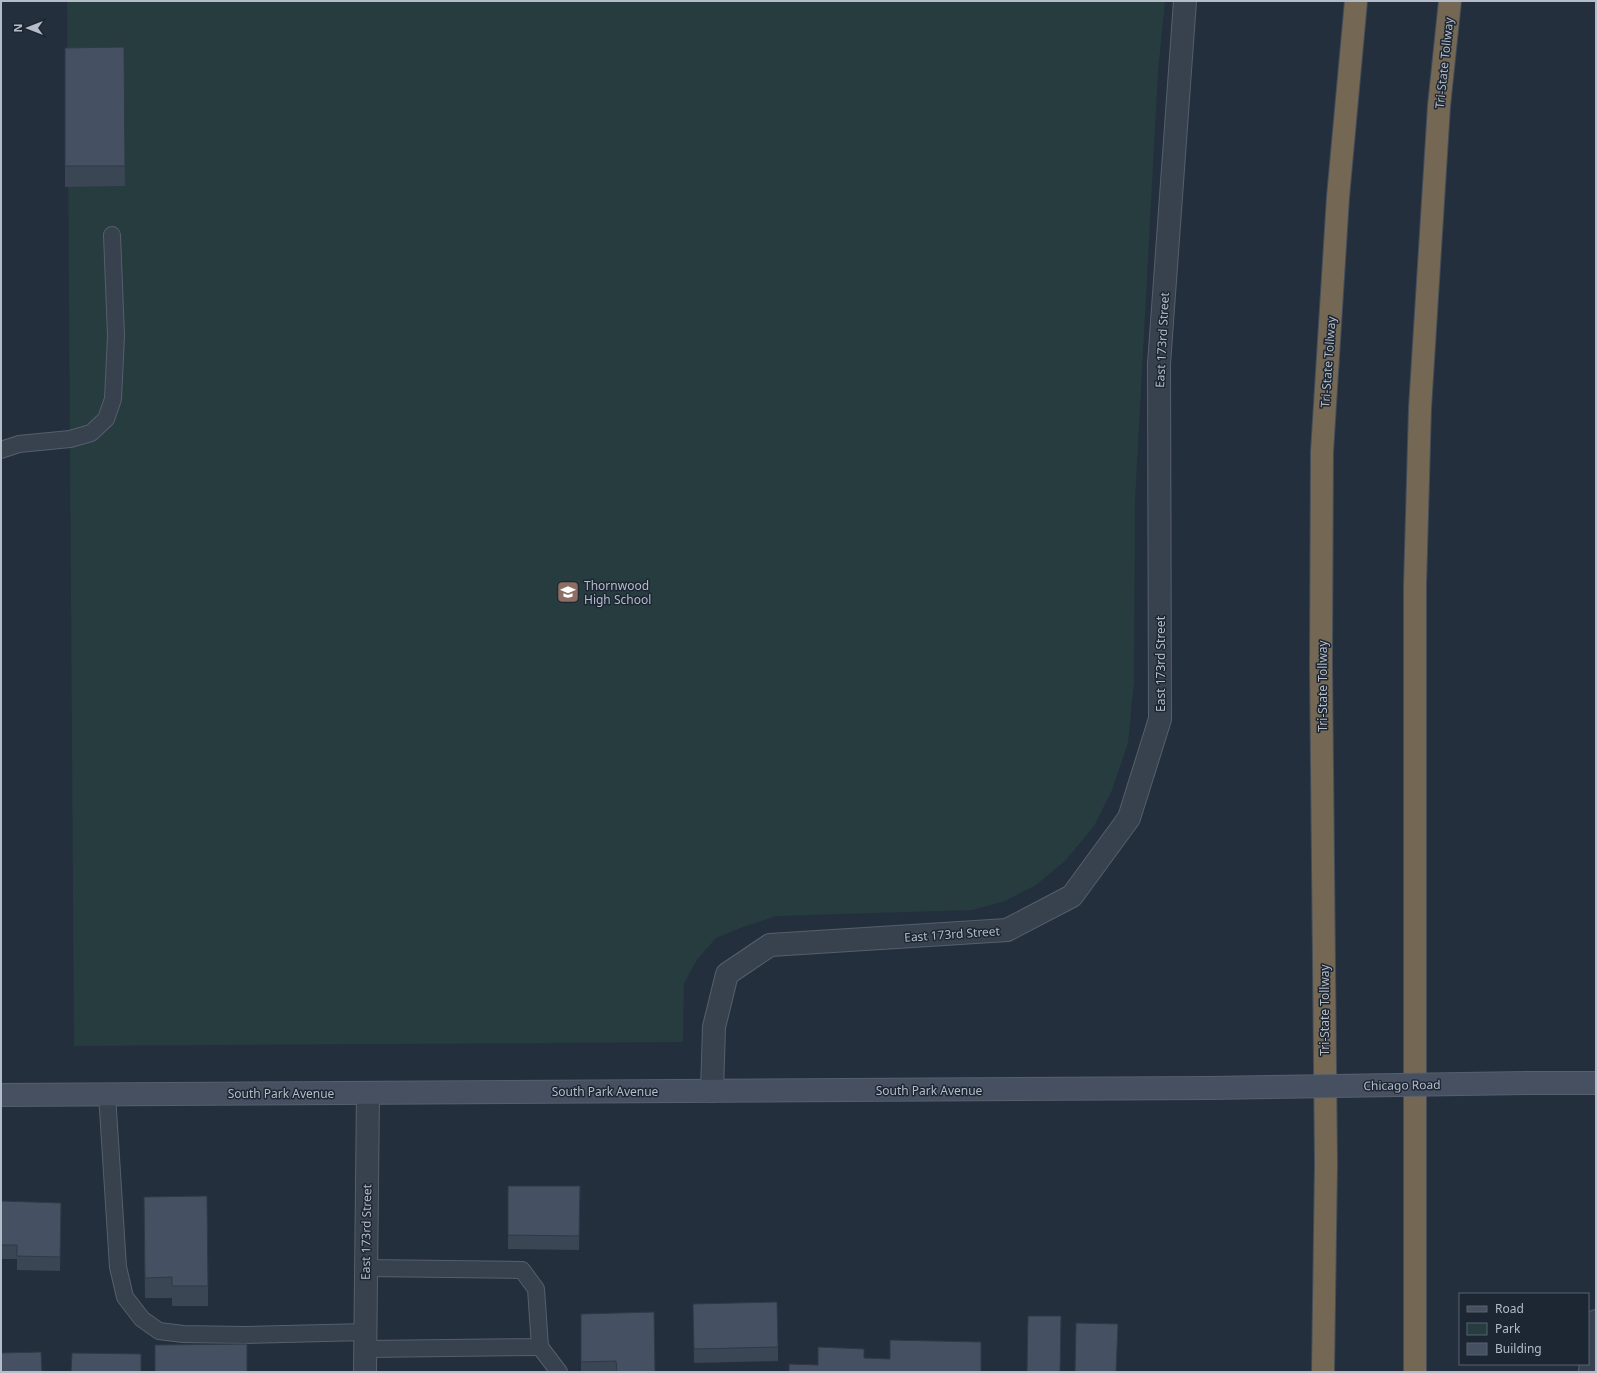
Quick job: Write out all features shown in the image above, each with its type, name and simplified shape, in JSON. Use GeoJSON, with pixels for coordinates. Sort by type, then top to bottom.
{"type":"FeatureCollection","features":[{"type":"Feature","properties":{"kind":"highway"},"geometry":{"type":"LineString","coordinates":[[1347,1],[1351,46]]}},
{"type":"Feature","properties":{"kind":"highway","name":"Tri-State Tollway"},"geometry":{"type":"LineString","coordinates":[[1322,1372],[1326,1156],[1321,672],[1322,452],[1338,205],[1356,1]]}},
{"type":"Feature","properties":{"kind":"highway","name":"Tri-State Tollway"},"geometry":{"type":"LineString","coordinates":[[1415,1372],[1415,579],[1420,408],[1439,106],[1450,1]]}},
{"type":"Feature","properties":{"kind":"street","name":"East 173rd Street"},"geometry":{"type":"LineString","coordinates":[[712,1091],[714,1027],[727,974],[770,945],[1008,930],[1072,896],[1129,818],[1160,718],[1159,364],[1185,1]]}},
{"type":"Feature","properties":{"kind":"street","name":"Chicago Road"},"geometry":{"type":"LineString","coordinates":[[1208,1088],[1596,1083]]}},
{"type":"Feature","properties":{"kind":"street","name":"South Park Avenue"},"geometry":{"type":"LineString","coordinates":[[1,1095],[1208,1088]]}},
{"type":"Feature","properties":{"kind":"street","name":"East 173rd Street"},"geometry":{"type":"LineString","coordinates":[[365,1372],[368,1093]]}},
{"type":"Feature","properties":{"kind":"street"},"geometry":{"type":"LineString","coordinates":[[1590,1372],[1596,1321]]}},
{"type":"Feature","properties":{"kind":"lane"},"geometry":{"type":"LineString","coordinates":[[1,450],[19,444],[70,439],[91,433],[106,419],[113,399],[116,336],[112,234]]}},
{"type":"Feature","properties":{"kind":"lane"},"geometry":{"type":"LineString","coordinates":[[107,1094],[118,1267],[125,1297],[142,1318],[159,1331],[183,1334],[244,1335],[540,1347]]}},
{"type":"Feature","properties":{"kind":"lane"},"geometry":{"type":"LineString","coordinates":[[366,1268],[522,1270],[536,1289],[540,1347],[559,1372]]}},
{"type":"Feature","properties":{"kind":"green space","name":"Thornwood High School"},"geometry":{"type":"Polygon","coordinates":[[[67,1],[1165,1],[1158,72],[1135,501],[1134,682],[1128,743],[1112,790],[1094,826],[1066,860],[1036,885],[1005,901],[972,910],[777,916],[716,938],[696,961],[684,984],[683,1042],[74,1046],[67,1]]]}},
{"type":"Feature","properties":{"kind":"building"},"geometry":{"type":"Polygon","coordinates":[[[124,47],[125,166],[65,166],[65,48],[124,47]]]}},
{"type":"Feature","properties":{"kind":"building"},"geometry":{"type":"Polygon","coordinates":[[[508,1186],[580,1186],[579,1236],[508,1235],[508,1186]]]}},
{"type":"Feature","properties":{"kind":"building"},"geometry":{"type":"Polygon","coordinates":[[[207,1196],[208,1286],[172,1286],[172,1277],[145,1278],[144,1197],[207,1196]]]}},
{"type":"Feature","properties":{"kind":"building"},"geometry":{"type":"Polygon","coordinates":[[[1,1201],[61,1203],[60,1257],[17,1256],[17,1245],[1,1245],[1,1201]]]}},
{"type":"Feature","properties":{"kind":"building"},"geometry":{"type":"Polygon","coordinates":[[[777,1302],[778,1347],[694,1349],[693,1304],[777,1302]]]}},
{"type":"Feature","properties":{"kind":"building"},"geometry":{"type":"Polygon","coordinates":[[[654,1312],[655,1372],[617,1372],[616,1361],[581,1362],[581,1314],[654,1312]]]}},
{"type":"Feature","properties":{"kind":"building"},"geometry":{"type":"Polygon","coordinates":[[[1028,1316],[1061,1316],[1060,1372],[1027,1372],[1028,1316]]]}},
{"type":"Feature","properties":{"kind":"building"},"geometry":{"type":"Polygon","coordinates":[[[1076,1323],[1118,1324],[1116,1372],[1075,1372],[1076,1323]]]}},
{"type":"Feature","properties":{"kind":"building"},"geometry":{"type":"Polygon","coordinates":[[[890,1340],[981,1342],[981,1372],[789,1372],[789,1364],[818,1365],[818,1347],[864,1349],[864,1358],[890,1359],[890,1340]]]}},
{"type":"Feature","properties":{"kind":"building"},"geometry":{"type":"Polygon","coordinates":[[[247,1344],[247,1372],[155,1372],[155,1345],[247,1344]]]}},
{"type":"Feature","properties":{"kind":"building"},"geometry":{"type":"Polygon","coordinates":[[[41,1352],[42,1372],[1,1372],[1,1353],[41,1352]]]}},
{"type":"Feature","properties":{"kind":"building"},"geometry":{"type":"Polygon","coordinates":[[[72,1353],[141,1354],[141,1372],[71,1372],[72,1353]]]}},
{"type":"Feature","properties":{"kind":"place","name":"Thornwood High School"},"geometry":{"type":"Point","coordinates":[568,592]}}]}
